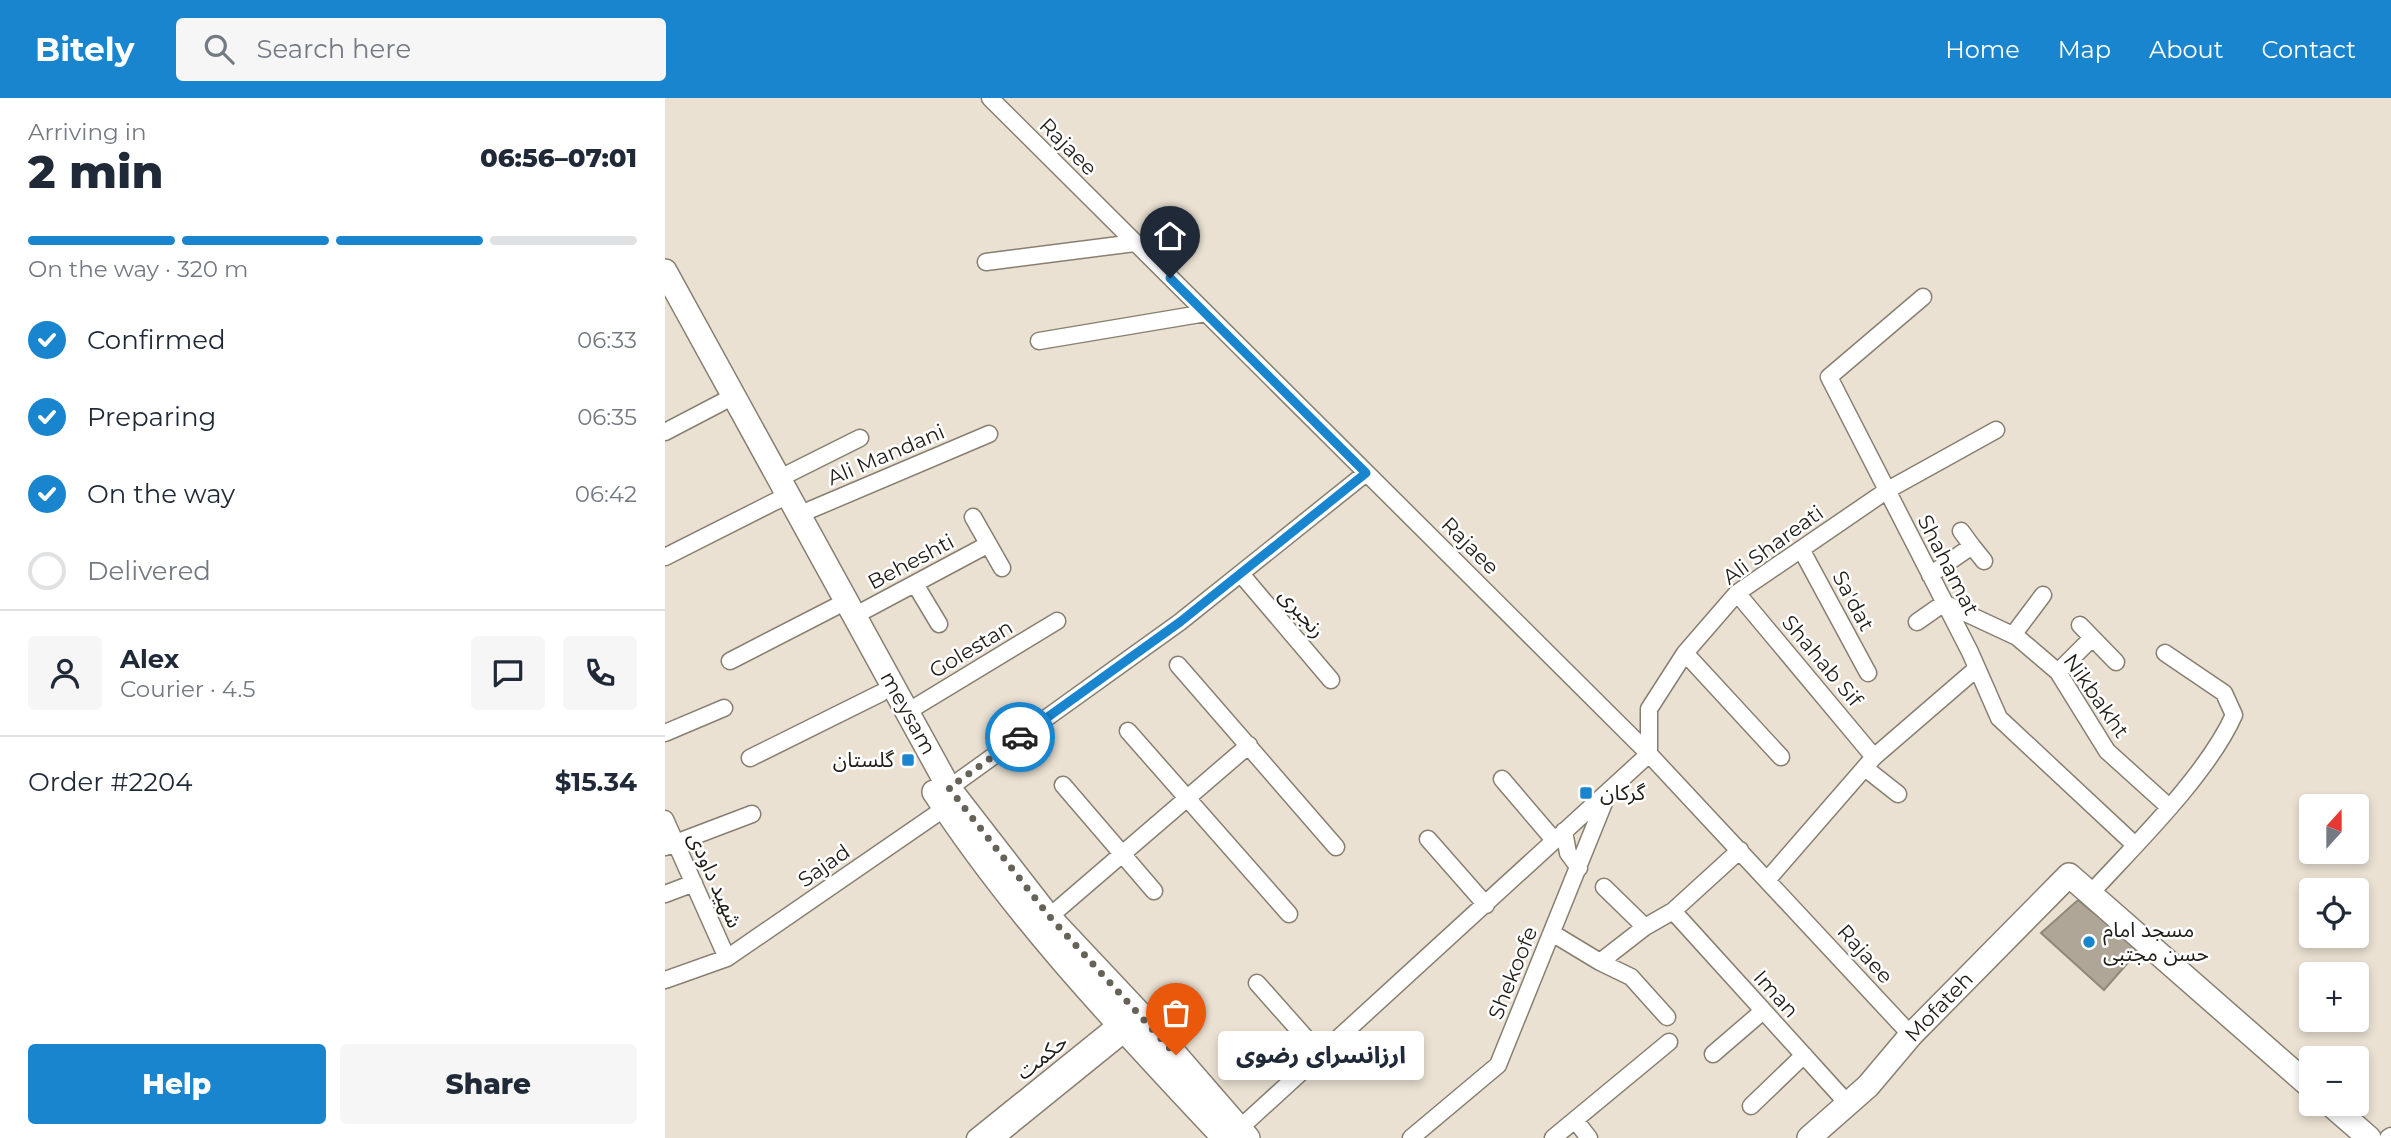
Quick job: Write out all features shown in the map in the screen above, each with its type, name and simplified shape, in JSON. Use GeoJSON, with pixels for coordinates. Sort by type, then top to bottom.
{"type":"FeatureCollection","features":[{"type":"Feature","properties":{"kind":"main road","name":"meysam"},"geometry":{"type":"LineString","coordinates":[[665,271],[728,398],[845,611],[907,712],[946,798],[1049,916],[1131,1021]]}},
{"type":"Feature","properties":{"kind":"main road","name":"meysam"},"geometry":{"type":"LineString","coordinates":[[665,302],[728,398]]}},
{"type":"Feature","properties":{"kind":"main road","name":"meysam"},"geometry":{"type":"LineString","coordinates":[[778,489],[798,515],[881,693],[946,798],[1020,908],[1131,1021],[1237,1135]]}},
{"type":"Feature","properties":{"kind":"main road","name":"Mofateh"},"geometry":{"type":"LineString","coordinates":[[1809,1138],[1868,1086],[1911,1035],[2069,875],[2090,894]]}},
{"type":"Feature","properties":{"kind":"main road"},"geometry":{"type":"LineString","coordinates":[[2090,894],[2299,1077]]}},
{"type":"Feature","properties":{"kind":"main road"},"geometry":{"type":"LineString","coordinates":[[2344,1116],[2369,1138]]}},
{"type":"Feature","properties":{"kind":"street","name":"Rajaee"},"geometry":{"type":"LineString","coordinates":[[989,98],[1649,754],[1911,1035]]}},
{"type":"Feature","properties":{"kind":"street"},"geometry":{"type":"LineString","coordinates":[[986,262],[1135,243]]}},
{"type":"Feature","properties":{"kind":"street","name":"Shahamat"},"geometry":{"type":"LineString","coordinates":[[1923,297],[1829,377],[1999,718],[2135,845]]}},
{"type":"Feature","properties":{"kind":"street"},"geometry":{"type":"LineString","coordinates":[[1039,341],[1206,313]]}},
{"type":"Feature","properties":{"kind":"street"},"geometry":{"type":"LineString","coordinates":[[665,432],[728,398]]}},
{"type":"Feature","properties":{"kind":"street","name":"Ali Shareati"},"geometry":{"type":"LineString","coordinates":[[1649,754],[1649,709],[1685,653],[1737,593],[1886,491],[1996,430]]}},
{"type":"Feature","properties":{"kind":"street","name":"Ali Mandani"},"geometry":{"type":"LineString","coordinates":[[798,515],[989,434]]}},
{"type":"Feature","properties":{"kind":"street"},"geometry":{"type":"LineString","coordinates":[[665,557],[860,438]]}},
{"type":"Feature","properties":{"kind":"street","name":"Sajad"},"geometry":{"type":"LineString","coordinates":[[665,980],[727,958],[1180,622],[1366,473]]}},
{"type":"Feature","properties":{"kind":"street"},"geometry":{"type":"LineString","coordinates":[[973,517],[1002,568]]}},
{"type":"Feature","properties":{"kind":"street"},"geometry":{"type":"LineString","coordinates":[[1961,531],[1984,561]]}},
{"type":"Feature","properties":{"kind":"street","name":"Beheshti"},"geometry":{"type":"LineString","coordinates":[[730,662],[845,611],[915,584],[987,545]]}},
{"type":"Feature","properties":{"kind":"street"},"geometry":{"type":"LineString","coordinates":[[1930,575],[1972,545]]}},
{"type":"Feature","properties":{"kind":"street","name":"Sa'dat"},"geometry":{"type":"LineString","coordinates":[[1801,549],[1868,673]]}},
{"type":"Feature","properties":{"kind":"street","name":"رنجبری"},"geometry":{"type":"LineString","coordinates":[[1241,574],[1331,680]]}},
{"type":"Feature","properties":{"kind":"street"},"geometry":{"type":"LineString","coordinates":[[915,584],[939,624]]}},
{"type":"Feature","properties":{"kind":"street","name":"Shahab Sif"},"geometry":{"type":"LineString","coordinates":[[1737,593],[1898,794]]}},
{"type":"Feature","properties":{"kind":"street"},"geometry":{"type":"LineString","coordinates":[[2013,635],[2043,594]]}},
{"type":"Feature","properties":{"kind":"street"},"geometry":{"type":"LineString","coordinates":[[1917,622],[1944,603]]}},
{"type":"Feature","properties":{"kind":"street","name":"Nikbakht"},"geometry":{"type":"LineString","coordinates":[[1944,603],[2013,635],[2059,672],[2107,751],[2169,807]]}},
{"type":"Feature","properties":{"kind":"street","name":"Golestan"},"geometry":{"type":"LineString","coordinates":[[907,712],[1058,621]]}},
{"type":"Feature","properties":{"kind":"street"},"geometry":{"type":"LineString","coordinates":[[2080,625],[2116,662]]}},
{"type":"Feature","properties":{"kind":"street"},"geometry":{"type":"LineString","coordinates":[[2059,672],[2092,638]]}},
{"type":"Feature","properties":{"kind":"street"},"geometry":{"type":"LineString","coordinates":[[1685,653],[1780,757]]}},
{"type":"Feature","properties":{"kind":"street"},"geometry":{"type":"LineString","coordinates":[[2090,894],[2169,807],[2225,734],[2234,715],[2224,693],[2165,653]]}},
{"type":"Feature","properties":{"kind":"street"},"geometry":{"type":"LineString","coordinates":[[1178,665],[1336,847]]}},
{"type":"Feature","properties":{"kind":"street"},"geometry":{"type":"LineString","coordinates":[[1768,879],[1870,762],[1976,669]]}},
{"type":"Feature","properties":{"kind":"street"},"geometry":{"type":"LineString","coordinates":[[750,758],[881,693]]}},
{"type":"Feature","properties":{"kind":"street"},"geometry":{"type":"LineString","coordinates":[[665,733],[724,708]]}},
{"type":"Feature","properties":{"kind":"street"},"geometry":{"type":"LineString","coordinates":[[1128,731],[1190,798],[1289,914]]}},
{"type":"Feature","properties":{"kind":"street"},"geometry":{"type":"LineString","coordinates":[[1049,916],[1124,855],[1249,745]]}},
{"type":"Feature","properties":{"kind":"street"},"geometry":{"type":"LineString","coordinates":[[1237,1135],[1649,754]]}},
{"type":"Feature","properties":{"kind":"street"},"geometry":{"type":"LineString","coordinates":[[1502,779],[1559,835],[1579,868]]}},
{"type":"Feature","properties":{"kind":"street"},"geometry":{"type":"LineString","coordinates":[[1063,785],[1154,891]]}},
{"type":"Feature","properties":{"kind":"street","name":"Shekoofe"},"geometry":{"type":"LineString","coordinates":[[1411,1138],[1498,1065],[1609,792]]}},
{"type":"Feature","properties":{"kind":"street"},"geometry":{"type":"LineString","coordinates":[[670,845],[752,814]]}},
{"type":"Feature","properties":{"kind":"street","name":"شهید داودی"},"geometry":{"type":"LineString","coordinates":[[665,819],[670,845],[694,883],[727,958]]}},
{"type":"Feature","properties":{"kind":"street"},"geometry":{"type":"LineString","coordinates":[[1428,839],[1486,905]]}},
{"type":"Feature","properties":{"kind":"street"},"geometry":{"type":"LineString","coordinates":[[1600,962],[1645,927],[1673,911],[1740,850]]}},
{"type":"Feature","properties":{"kind":"street"},"geometry":{"type":"LineString","coordinates":[[665,894],[694,883]]}},
{"type":"Feature","properties":{"kind":"street"},"geometry":{"type":"LineString","coordinates":[[1604,887],[1645,927]]}},
{"type":"Feature","properties":{"kind":"street","name":"Iman"},"geometry":{"type":"LineString","coordinates":[[1673,911],[1848,1104]]}},
{"type":"Feature","properties":{"kind":"street"},"geometry":{"type":"LineString","coordinates":[[1552,933],[1631,977],[1667,1017]]}},
{"type":"Feature","properties":{"kind":"street"},"geometry":{"type":"LineString","coordinates":[[1257,983],[1321,1055]]}},
{"type":"Feature","properties":{"kind":"street"},"geometry":{"type":"LineString","coordinates":[[1713,1054],[1763,1011]]}},
{"type":"Feature","properties":{"kind":"street","name":"حکمت"},"geometry":{"type":"LineString","coordinates":[[975,1138],[1131,1021]]}},
{"type":"Feature","properties":{"kind":"street","name":"حکمت"},"geometry":{"type":"LineString","coordinates":[[996,1138],[1131,1021]]}},
{"type":"Feature","properties":{"kind":"street"},"geometry":{"type":"LineString","coordinates":[[1553,1138],[1669,1042]]}},
{"type":"Feature","properties":{"kind":"street"},"geometry":{"type":"LineString","coordinates":[[1751,1106],[1804,1055]]}},
{"type":"Feature","properties":{"kind":"street"},"geometry":{"type":"LineString","coordinates":[[1575,1121],[1589,1138]]}},
{"type":"Feature","properties":{"kind":"building","name":"مسجد امام حسن مجتبی"},"geometry":{"type":"Polygon","coordinates":[[[2078,900],[2139,950],[2104,990],[2041,933],[2078,900]]]}},
{"type":"Feature","properties":{"kind":"way so far"},"geometry":{"type":"LineString","coordinates":[[1020,737],[949,788],[1049,916],[1176,1055]]}},
{"type":"Feature","properties":{"kind":"place","name":"گلستان"},"geometry":{"type":"Point","coordinates":[908,760]}},
{"type":"Feature","properties":{"kind":"place","name":"گرکان"},"geometry":{"type":"Point","coordinates":[1586,793]}},
{"type":"Feature","properties":{"kind":"place","name":"مسجد امام حسن مجتبی"},"geometry":{"type":"Point","coordinates":[2089,942]}},
{"type":"Feature","properties":{"kind":"place","name":"ارزانسرای رضوی"},"geometry":{"type":"Point","coordinates":[1176,1055]}},
{"type":"Feature","properties":{"kind":"route"},"geometry":{"type":"LineString","coordinates":[[1020,737],[1180,622],[1366,473],[1170,278]]}}]}
